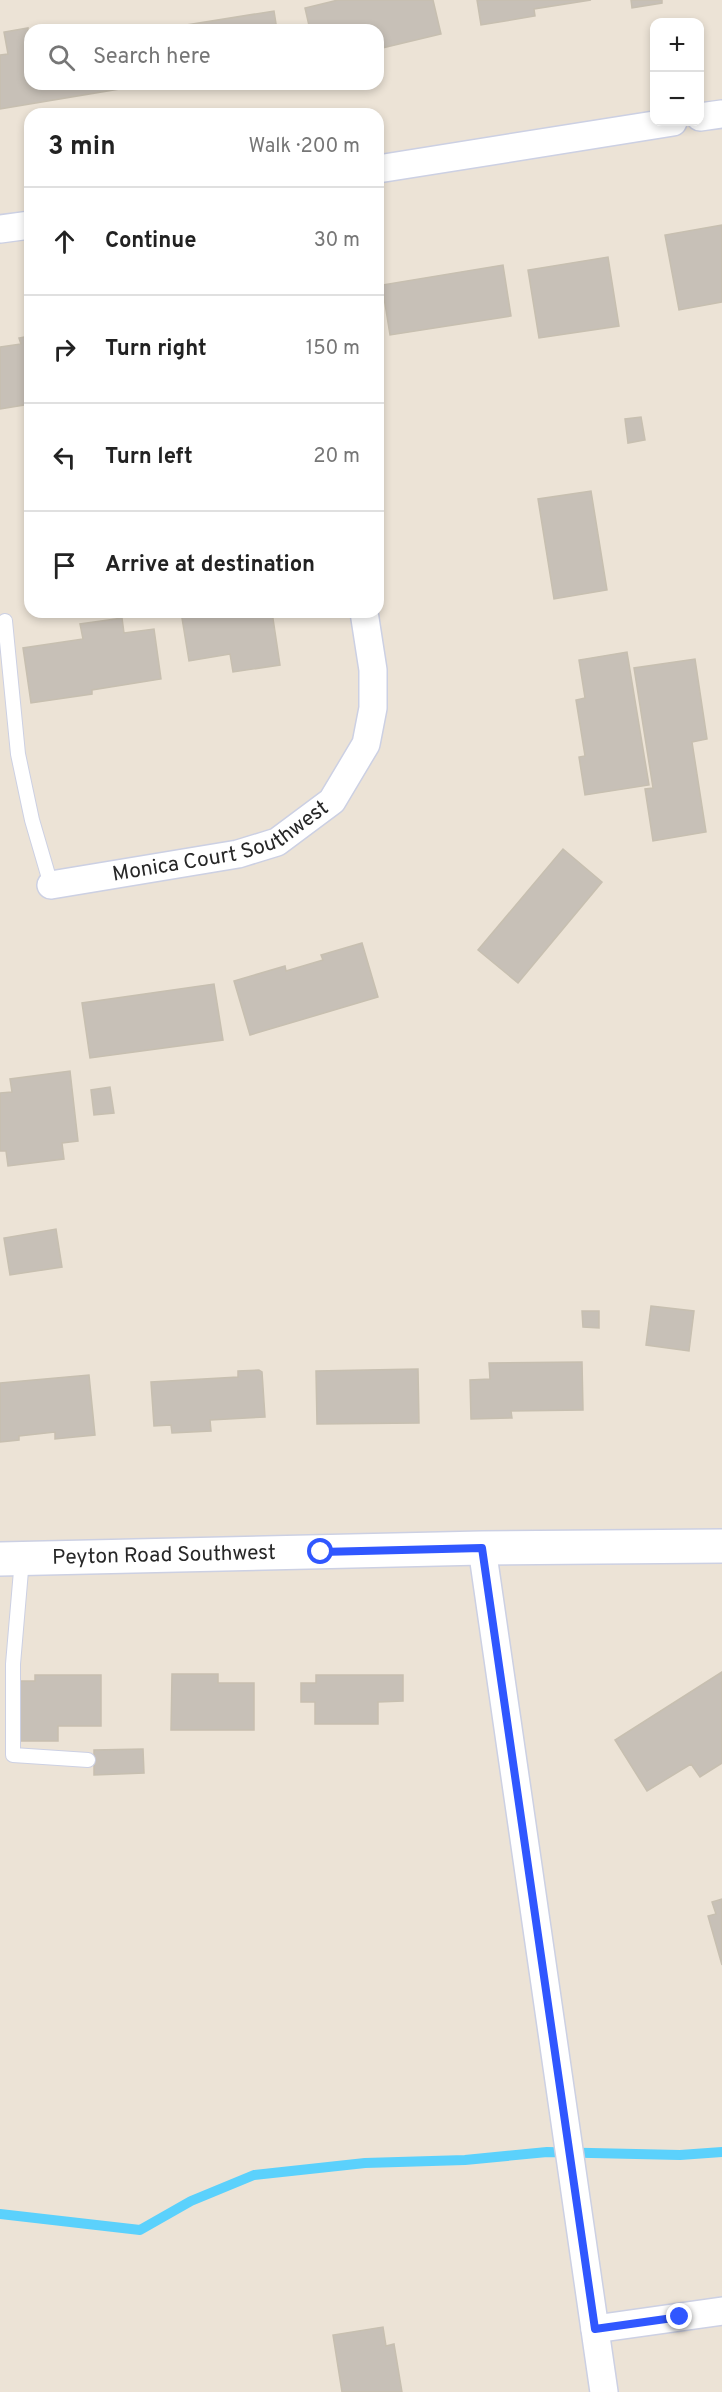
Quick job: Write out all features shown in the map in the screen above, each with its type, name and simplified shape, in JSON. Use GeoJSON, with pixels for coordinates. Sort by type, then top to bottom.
{"type":"FeatureCollection","features":[{"type":"Feature","properties":{"kind":"street"},"geometry":{"type":"LineString","coordinates":[[704,116],[722,114]]}},
{"type":"Feature","properties":{"kind":"street"},"geometry":{"type":"LineString","coordinates":[[384,168],[650,126]]}},
{"type":"Feature","properties":{"kind":"street"},"geometry":{"type":"LineString","coordinates":[[0,229],[24,226]]}},
{"type":"Feature","properties":{"kind":"street","name":"Monica Court Southwest"},"geometry":{"type":"LineString","coordinates":[[51,885],[238,854],[277,842],[332,801],[366,744],[373,708],[373,670],[365,618]]}},
{"type":"Feature","properties":{"kind":"street","name":"Peyton Road Southwest"},"geometry":{"type":"LineString","coordinates":[[11,1559],[482,1548],[722,1546]]}},
{"type":"Feature","properties":{"kind":"street"},"geometry":{"type":"LineString","coordinates":[[482,1548],[604,2392]]}},
{"type":"Feature","properties":{"kind":"street"},"geometry":{"type":"LineString","coordinates":[[595,2329],[722,2311]]}},
{"type":"Feature","properties":{"kind":"lane"},"geometry":{"type":"LineString","coordinates":[[5,621],[18,754],[32,820],[51,885]]}},
{"type":"Feature","properties":{"kind":"lane"},"geometry":{"type":"LineString","coordinates":[[11,1559],[13,1755],[88,1760]]}},
{"type":"Feature","properties":{"kind":"building"},"geometry":{"type":"Polygon","coordinates":[[[338,0],[433,0],[441,34],[384,48],[384,24],[309,24],[305,8],[338,0]]]}},
{"type":"Feature","properties":{"kind":"building"},"geometry":{"type":"Polygon","coordinates":[[[477,0],[591,0],[534,9],[535,16],[481,25],[477,0]]]}},
{"type":"Feature","properties":{"kind":"building"},"geometry":{"type":"Polygon","coordinates":[[[631,0],[662,0],[662,3],[632,8],[631,0]]]}},
{"type":"Feature","properties":{"kind":"building"},"geometry":{"type":"Polygon","coordinates":[[[274,11],[276,24],[193,24],[274,11]]]}},
{"type":"Feature","properties":{"kind":"building"},"geometry":{"type":"Polygon","coordinates":[[[24,29],[24,90],[113,90],[0,109],[0,55],[8,54],[4,32],[24,29]]]}},
{"type":"Feature","properties":{"kind":"building"},"geometry":{"type":"Polygon","coordinates":[[[722,225],[722,302],[679,310],[665,235],[722,225]]]}},
{"type":"Feature","properties":{"kind":"building"},"geometry":{"type":"Polygon","coordinates":[[[608,257],[619,326],[539,338],[528,270],[608,257]]]}},
{"type":"Feature","properties":{"kind":"building"},"geometry":{"type":"Polygon","coordinates":[[[503,265],[511,316],[390,335],[384,285],[503,265]]]}},
{"type":"Feature","properties":{"kind":"building"},"geometry":{"type":"Polygon","coordinates":[[[24,337],[24,405],[0,409],[0,347],[21,344],[19,338],[24,337]]]}},
{"type":"Feature","properties":{"kind":"building"},"geometry":{"type":"Polygon","coordinates":[[[641,417],[645,440],[628,443],[625,419],[641,417]]]}},
{"type":"Feature","properties":{"kind":"building"},"geometry":{"type":"Polygon","coordinates":[[[591,491],[607,590],[554,599],[538,499],[591,491]]]}},
{"type":"Feature","properties":{"kind":"building"},"geometry":{"type":"Polygon","coordinates":[[[122,618],[124,633],[154,629],[161,679],[92,690],[92,694],[31,703],[23,648],[83,639],[80,624],[122,618]]]}},
{"type":"Feature","properties":{"kind":"building"},"geometry":{"type":"Polygon","coordinates":[[[182,618],[273,618],[280,665],[233,672],[230,654],[189,661],[182,618]]]}},
{"type":"Feature","properties":{"kind":"building"},"geometry":{"type":"Polygon","coordinates":[[[627,652],[649,785],[585,795],[579,757],[585,756],[576,700],[585,698],[579,660],[627,652]]]}},
{"type":"Feature","properties":{"kind":"building"},"geometry":{"type":"Polygon","coordinates":[[[695,659],[707,739],[692,742],[706,832],[653,841],[645,789],[653,788],[634,668],[695,659]]]}},
{"type":"Feature","properties":{"kind":"building"},"geometry":{"type":"Polygon","coordinates":[[[563,849],[602,882],[518,983],[478,950],[563,849]]]}},
{"type":"Feature","properties":{"kind":"building"},"geometry":{"type":"Polygon","coordinates":[[[362,943],[378,997],[250,1035],[234,981],[285,966],[286,971],[323,960],[321,955],[362,943]]]}},
{"type":"Feature","properties":{"kind":"building"},"geometry":{"type":"Polygon","coordinates":[[[214,984],[223,1040],[90,1058],[82,1003],[214,984]]]}},
{"type":"Feature","properties":{"kind":"building"},"geometry":{"type":"Polygon","coordinates":[[[70,1071],[78,1141],[62,1143],[64,1159],[8,1166],[6,1151],[0,1151],[0,1093],[12,1092],[10,1079],[70,1071]]]}},
{"type":"Feature","properties":{"kind":"building"},"geometry":{"type":"Polygon","coordinates":[[[110,1087],[114,1113],[94,1115],[91,1090],[110,1087]]]}},
{"type":"Feature","properties":{"kind":"building"},"geometry":{"type":"Polygon","coordinates":[[[56,1229],[62,1267],[10,1275],[4,1238],[56,1229]]]}},
{"type":"Feature","properties":{"kind":"building"},"geometry":{"type":"Polygon","coordinates":[[[651,1306],[694,1311],[689,1351],[646,1345],[651,1306]]]}},
{"type":"Feature","properties":{"kind":"building"},"geometry":{"type":"Polygon","coordinates":[[[582,1311],[599,1311],[599,1328],[583,1327],[582,1311]]]}},
{"type":"Feature","properties":{"kind":"building"},"geometry":{"type":"Polygon","coordinates":[[[582,1362],[583,1410],[511,1411],[512,1418],[471,1419],[470,1380],[490,1379],[489,1363],[582,1362]]]}},
{"type":"Feature","properties":{"kind":"building"},"geometry":{"type":"Polygon","coordinates":[[[418,1369],[419,1423],[317,1424],[316,1371],[418,1369]]]}},
{"type":"Feature","properties":{"kind":"building"},"geometry":{"type":"Polygon","coordinates":[[[259,1370],[262,1372],[265,1417],[210,1420],[211,1431],[172,1433],[171,1425],[154,1426],[151,1382],[238,1377],[238,1371],[259,1370]]]}},
{"type":"Feature","properties":{"kind":"building"},"geometry":{"type":"Polygon","coordinates":[[[89,1375],[95,1435],[55,1439],[55,1432],[19,1436],[19,1440],[0,1442],[0,1383],[89,1375]]]}},
{"type":"Feature","properties":{"kind":"building"},"geometry":{"type":"Polygon","coordinates":[[[722,1672],[722,1763],[700,1777],[691,1764],[647,1791],[615,1740],[722,1672]]]}},
{"type":"Feature","properties":{"kind":"building"},"geometry":{"type":"Polygon","coordinates":[[[172,1674],[218,1674],[218,1683],[254,1683],[254,1730],[171,1730],[172,1674]]]}},
{"type":"Feature","properties":{"kind":"building"},"geometry":{"type":"Polygon","coordinates":[[[35,1675],[101,1675],[101,1726],[58,1726],[58,1741],[18,1741],[18,1681],[35,1681],[35,1675]]]}},
{"type":"Feature","properties":{"kind":"building"},"geometry":{"type":"Polygon","coordinates":[[[316,1675],[403,1675],[403,1701],[378,1702],[378,1724],[315,1724],[315,1702],[301,1702],[301,1683],[316,1683],[316,1675]]]}},
{"type":"Feature","properties":{"kind":"building"},"geometry":{"type":"Polygon","coordinates":[[[143,1749],[144,1773],[94,1775],[94,1750],[143,1749]]]}},
{"type":"Feature","properties":{"kind":"building"},"geometry":{"type":"Polygon","coordinates":[[[722,1899],[722,1965],[708,1916],[716,1914],[712,1902],[722,1899]]]}},
{"type":"Feature","properties":{"kind":"building"},"geometry":{"type":"Polygon","coordinates":[[[383,2327],[386,2346],[394,2344],[402,2392],[342,2392],[333,2335],[383,2327]]]}},
{"type":"Feature","properties":{"kind":"waterway"},"geometry":{"type":"LineString","coordinates":[[0,2214],[140,2230],[191,2201],[254,2175],[365,2163],[465,2160],[547,2152],[680,2155],[722,2152]]}},
{"type":"Feature","properties":{"kind":"route"},"geometry":{"type":"LineString","coordinates":[[321,1552],[482,1548],[595,2329],[680,2317]]}}]}
